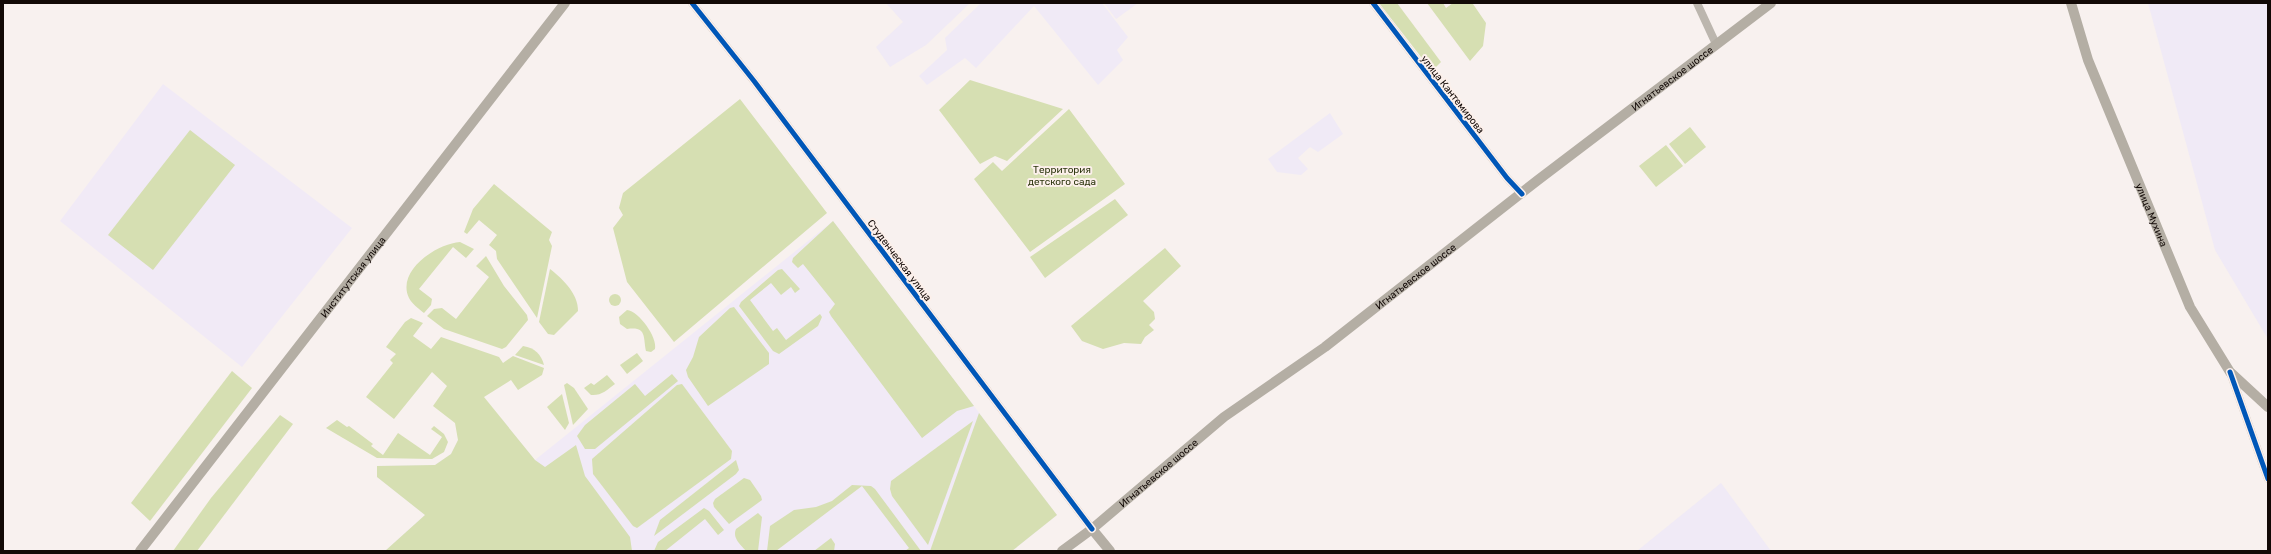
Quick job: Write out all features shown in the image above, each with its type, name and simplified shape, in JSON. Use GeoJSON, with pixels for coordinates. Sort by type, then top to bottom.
{"type":"FeatureCollection","features":[{"type":"Feature","properties":{"kind":"main road","name":"Институтская улица"},"geometry":{"type":"LineString","coordinates":[[140,551],[565,3]]}},
{"type":"Feature","properties":{"kind":"main road","name":"Игнатьевское шоссе"},"geometry":{"type":"LineString","coordinates":[[1062,551],[1092,529],[1224,417],[1325,347],[1771,3]]}},
{"type":"Feature","properties":{"kind":"main road","name":"улица Мухина"},"geometry":{"type":"LineString","coordinates":[[2071,3],[2088,60],[2190,307],[2230,372],[2268,407]]}},
{"type":"Feature","properties":{"kind":"main road","name":"Студенческая улица"},"geometry":{"type":"LineString","coordinates":[[1092,529],[1110,551]]}},
{"type":"Feature","properties":{"kind":"street","name":"Студенческая улица"},"geometry":{"type":"LineString","coordinates":[[692,3],[754,81],[1092,529]]}},
{"type":"Feature","properties":{"kind":"street","name":"улица Кантемирова"},"geometry":{"type":"LineString","coordinates":[[1373,3],[1507,178],[1522,194]]}},
{"type":"Feature","properties":{"kind":"street"},"geometry":{"type":"LineString","coordinates":[[1697,3],[1716,44]]}},
{"type":"Feature","properties":{"kind":"street"},"geometry":{"type":"LineString","coordinates":[[2230,372],[2268,479]]}},
{"type":"Feature","properties":{"kind":"shaded area"},"geometry":{"type":"Polygon","coordinates":[[[886,3],[970,3],[926,45],[890,67],[876,47],[903,22],[886,3]]]}},
{"type":"Feature","properties":{"kind":"shaded area"},"geometry":{"type":"Polygon","coordinates":[[[981,3],[1102,3],[1128,37],[1117,50],[1123,60],[1098,85],[1034,6],[976,68],[965,58],[927,85],[919,76],[947,50],[945,38],[981,3]]]}},
{"type":"Feature","properties":{"kind":"shaded area"},"geometry":{"type":"Polygon","coordinates":[[[1104,3],[1138,3],[1116,19],[1104,3]]]}},
{"type":"Feature","properties":{"kind":"shaded area"},"geometry":{"type":"Polygon","coordinates":[[[2148,3],[2268,3],[2268,339],[2215,250],[2148,3]]]}},
{"type":"Feature","properties":{"kind":"shaded area"},"geometry":{"type":"Polygon","coordinates":[[[163,84],[352,228],[242,367],[60,221],[163,84]]]}},
{"type":"Feature","properties":{"kind":"shaded area"},"geometry":{"type":"Polygon","coordinates":[[[1330,113],[1343,134],[1318,152],[1310,147],[1298,158],[1308,169],[1301,175],[1277,172],[1268,159],[1330,113]]]}},
{"type":"Feature","properties":{"kind":"shaded area"},"geometry":{"type":"Polygon","coordinates":[[[833,221],[1057,515],[1012,551],[385,551],[425,515],[377,477],[377,466],[435,465],[451,454],[468,422],[501,418],[535,460],[833,221]]]}},
{"type":"Feature","properties":{"kind":"shaded area"},"geometry":{"type":"Polygon","coordinates":[[[1721,483],[1771,551],[1637,551],[1721,483]]]}},
{"type":"Feature","properties":{"kind":"green space"},"geometry":{"type":"Polygon","coordinates":[[[1379,3],[1397,3],[1441,62],[1432,71],[1379,3]]]}},
{"type":"Feature","properties":{"kind":"green space"},"geometry":{"type":"Polygon","coordinates":[[[1427,3],[1443,3],[1446,8],[1453,3],[1473,4],[1486,23],[1483,46],[1470,61],[1427,3]]]}},
{"type":"Feature","properties":{"kind":"green space"},"geometry":{"type":"Polygon","coordinates":[[[970,80],[1063,109],[1007,161],[995,156],[980,164],[939,110],[970,80]]]}},
{"type":"Feature","properties":{"kind":"green space"},"geometry":{"type":"Polygon","coordinates":[[[740,99],[827,213],[674,342],[627,282],[613,228],[623,215],[619,208],[623,193],[740,99]]]}},
{"type":"Feature","properties":{"kind":"green space","name":"Территория детского сада"},"geometry":{"type":"Polygon","coordinates":[[[1069,109],[1125,184],[1030,252],[974,179],[993,162],[1002,171],[1069,109]]]}},
{"type":"Feature","properties":{"kind":"green space"},"geometry":{"type":"Polygon","coordinates":[[[1690,127],[1706,147],[1685,164],[1669,144],[1690,127]]]}},
{"type":"Feature","properties":{"kind":"green space"},"geometry":{"type":"Polygon","coordinates":[[[190,130],[235,165],[153,270],[108,235],[190,130]]]}},
{"type":"Feature","properties":{"kind":"green space"},"geometry":{"type":"Polygon","coordinates":[[[1666,145],[1683,166],[1656,187],[1639,166],[1666,145]]]}},
{"type":"Feature","properties":{"kind":"green space"},"geometry":{"type":"Polygon","coordinates":[[[494,184],[552,232],[549,240],[552,246],[537,318],[497,259],[496,251],[489,245],[497,235],[479,220],[467,234],[464,232],[473,209],[494,184]]]}},
{"type":"Feature","properties":{"kind":"green space"},"geometry":{"type":"Polygon","coordinates":[[[1115,199],[1128,215],[1045,278],[1030,257],[1115,199]]]}},
{"type":"Feature","properties":{"kind":"green space"},"geometry":{"type":"Polygon","coordinates":[[[833,221],[974,406],[957,411],[922,438],[831,316],[829,312],[835,304],[803,264],[798,268],[792,262],[793,258],[833,221]]]}},
{"type":"Feature","properties":{"kind":"green space"},"geometry":{"type":"Polygon","coordinates":[[[460,242],[474,249],[466,258],[453,247],[419,289],[432,299],[431,305],[424,313],[409,298],[406,288],[408,278],[413,269],[430,253],[450,244],[460,242]]]}},
{"type":"Feature","properties":{"kind":"green space"},"geometry":{"type":"Polygon","coordinates":[[[1165,248],[1181,266],[1143,301],[1154,312],[1155,319],[1149,325],[1154,330],[1145,337],[1141,344],[1124,343],[1103,349],[1082,341],[1071,326],[1165,248]]]}},
{"type":"Feature","properties":{"kind":"green space"},"geometry":{"type":"Polygon","coordinates":[[[486,256],[504,286],[527,315],[528,320],[506,347],[502,349],[444,329],[427,316],[434,309],[442,308],[456,319],[489,277],[476,266],[486,256]]]}},
{"type":"Feature","properties":{"kind":"green space"},"geometry":{"type":"Polygon","coordinates":[[[550,269],[573,293],[576,299],[578,311],[554,335],[548,334],[539,322],[550,269]]]}},
{"type":"Feature","properties":{"kind":"green space"},"geometry":{"type":"Polygon","coordinates":[[[782,269],[800,289],[795,293],[791,287],[781,295],[771,283],[750,300],[773,331],[777,328],[786,340],[820,314],[822,317],[818,326],[779,354],[773,351],[739,306],[741,302],[778,270],[782,269]]]}},
{"type":"Feature","properties":{"kind":"green space"},"geometry":{"type":"Polygon","coordinates":[[[613,294],[617,294],[621,300],[617,306],[613,306],[609,302],[609,298],[613,294]]]}},
{"type":"Feature","properties":{"kind":"green space"},"geometry":{"type":"Polygon","coordinates":[[[734,307],[769,353],[769,364],[708,406],[688,377],[686,370],[693,357],[699,337],[730,308],[734,307]]]}},
{"type":"Feature","properties":{"kind":"green space"},"geometry":{"type":"Polygon","coordinates":[[[627,310],[637,315],[651,332],[654,338],[655,349],[651,352],[646,351],[644,337],[641,331],[638,329],[627,329],[620,324],[619,317],[627,310]]]}},
{"type":"Feature","properties":{"kind":"green space"},"geometry":{"type":"Polygon","coordinates":[[[411,318],[423,323],[413,336],[431,349],[441,337],[499,357],[503,363],[513,356],[544,368],[542,375],[518,390],[511,380],[484,397],[535,460],[545,467],[576,445],[585,476],[630,537],[632,551],[385,551],[425,515],[377,477],[377,466],[435,465],[451,454],[458,440],[455,423],[433,406],[447,386],[432,372],[394,419],[366,397],[393,363],[390,360],[396,354],[386,347],[405,322],[411,318]]]}},
{"type":"Feature","properties":{"kind":"green space"},"geometry":{"type":"Polygon","coordinates":[[[523,346],[531,348],[537,352],[544,365],[515,355],[523,346]]]}},
{"type":"Feature","properties":{"kind":"green space"},"geometry":{"type":"Polygon","coordinates":[[[637,353],[643,361],[627,374],[620,365],[637,353]]]}},
{"type":"Feature","properties":{"kind":"green space"},"geometry":{"type":"Polygon","coordinates":[[[232,371],[252,388],[150,521],[131,503],[232,371]]]}},
{"type":"Feature","properties":{"kind":"green space"},"geometry":{"type":"Polygon","coordinates":[[[672,374],[678,381],[595,449],[585,449],[577,436],[585,425],[635,384],[645,396],[672,374]]]}},
{"type":"Feature","properties":{"kind":"green space"},"geometry":{"type":"Polygon","coordinates":[[[607,375],[615,384],[604,392],[598,395],[591,395],[584,388],[591,383],[594,385],[607,375]]]}},
{"type":"Feature","properties":{"kind":"green space"},"geometry":{"type":"Polygon","coordinates":[[[567,383],[574,388],[588,409],[573,425],[564,385],[567,383]]]}},
{"type":"Feature","properties":{"kind":"green space"},"geometry":{"type":"Polygon","coordinates":[[[682,384],[732,451],[731,459],[637,528],[633,526],[593,474],[592,459],[677,385],[682,384]]]}},
{"type":"Feature","properties":{"kind":"green space"},"geometry":{"type":"Polygon","coordinates":[[[562,394],[569,423],[565,430],[547,407],[562,394]]]}},
{"type":"Feature","properties":{"kind":"green space"},"geometry":{"type":"Polygon","coordinates":[[[979,413],[1057,515],[1012,551],[930,551],[979,413]]]}},
{"type":"Feature","properties":{"kind":"green space"},"geometry":{"type":"Polygon","coordinates":[[[280,415],[293,424],[197,551],[173,551],[211,498],[280,415]]]}},
{"type":"Feature","properties":{"kind":"green space"},"geometry":{"type":"Polygon","coordinates":[[[337,420],[347,427],[349,426],[373,444],[371,446],[383,455],[398,433],[430,455],[442,437],[431,429],[434,426],[444,434],[448,442],[444,452],[432,459],[377,458],[326,428],[337,420]]]}},
{"type":"Feature","properties":{"kind":"green space"},"geometry":{"type":"Polygon","coordinates":[[[973,421],[928,545],[892,496],[890,489],[891,481],[973,421]]]}},
{"type":"Feature","properties":{"kind":"green space"},"geometry":{"type":"Polygon","coordinates":[[[736,460],[739,470],[736,474],[654,536],[660,520],[736,460]]]}},
{"type":"Feature","properties":{"kind":"green space"},"geometry":{"type":"Polygon","coordinates":[[[744,478],[750,480],[761,496],[762,500],[729,524],[714,507],[713,503],[715,499],[744,478]]]}},
{"type":"Feature","properties":{"kind":"green space"},"geometry":{"type":"Polygon","coordinates":[[[852,485],[871,486],[875,489],[921,551],[905,551],[909,548],[862,486],[776,551],[767,551],[770,526],[794,510],[816,507],[832,501],[852,485]]]}},
{"type":"Feature","properties":{"kind":"green space"},"geometry":{"type":"Polygon","coordinates":[[[704,508],[709,511],[724,530],[718,535],[705,519],[665,551],[654,551],[658,542],[704,508]]]}},
{"type":"Feature","properties":{"kind":"green space"},"geometry":{"type":"Polygon","coordinates":[[[758,513],[762,517],[758,551],[746,551],[736,538],[735,532],[736,529],[758,513]]]}},
{"type":"Feature","properties":{"kind":"green space"},"geometry":{"type":"Polygon","coordinates":[[[831,538],[835,544],[834,551],[814,551],[831,538]]]}},
{"type":"Feature","properties":{"kind":"cycle path"},"geometry":{"type":"LineString","coordinates":[[692,3],[754,81],[1092,529]]}},
{"type":"Feature","properties":{"kind":"cycle path"},"geometry":{"type":"LineString","coordinates":[[1373,3],[1507,178],[1522,194]]}},
{"type":"Feature","properties":{"kind":"cycle path"},"geometry":{"type":"LineString","coordinates":[[2230,372],[2268,479]]}}]}
